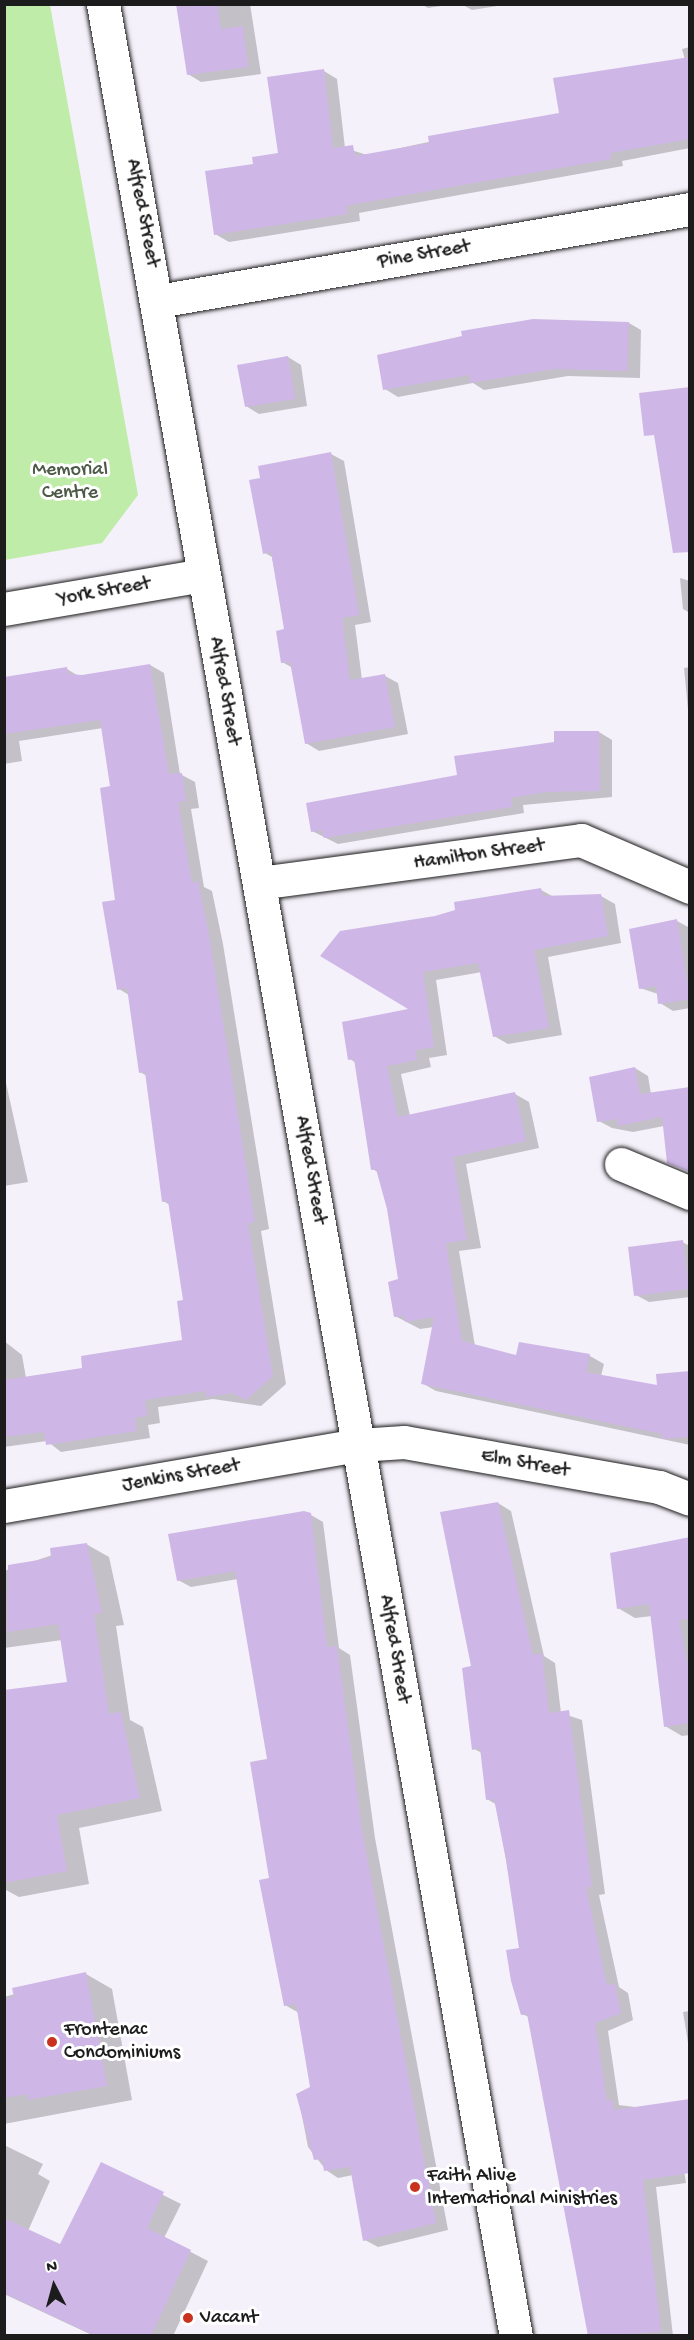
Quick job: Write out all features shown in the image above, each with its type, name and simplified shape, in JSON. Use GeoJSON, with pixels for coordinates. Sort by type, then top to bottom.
{"type":"FeatureCollection","features":[{"type":"Feature","properties":{"kind":"street","name":"Alfred Street"},"geometry":{"type":"LineString","coordinates":[[103,4],[158,301],[203,575],[260,883],[516,2336]]}},
{"type":"Feature","properties":{"kind":"street","name":"Pine Street"},"geometry":{"type":"LineString","coordinates":[[158,301],[690,208]]}},
{"type":"Feature","properties":{"kind":"street","name":"York Street"},"geometry":{"type":"LineString","coordinates":[[4,609],[203,575]]}},
{"type":"Feature","properties":{"kind":"street","name":"Hamilton Street"},"geometry":{"type":"LineString","coordinates":[[260,883],[581,840],[690,887]]}},
{"type":"Feature","properties":{"kind":"street"},"geometry":{"type":"LineString","coordinates":[[621,1164],[690,1193]]}},
{"type":"Feature","properties":{"kind":"street","name":"Elm Street"},"geometry":{"type":"LineString","coordinates":[[358,1445],[404,1442],[659,1487],[690,1499]]}},
{"type":"Feature","properties":{"kind":"street","name":"Jenkins Street"},"geometry":{"type":"LineString","coordinates":[[4,1506],[358,1445]]}},
{"type":"Feature","properties":{"kind":"green space","name":"Memorial Centre"},"geometry":{"type":"Polygon","coordinates":[[[5,4],[50,5],[138,495],[102,543],[5,560],[5,4]]]}},
{"type":"Feature","properties":{"kind":"building"},"geometry":{"type":"Polygon","coordinates":[[[176,4],[217,4],[221,29],[243,26],[248,67],[187,75],[176,4]]]}},
{"type":"Feature","properties":{"kind":"building"},"geometry":{"type":"Polygon","coordinates":[[[690,57],[690,139],[610,153],[611,159],[346,206],[347,214],[214,235],[205,171],[253,164],[252,157],[278,153],[267,77],[324,69],[333,148],[353,145],[355,156],[429,143],[428,136],[559,113],[553,78],[690,57]]]}},
{"type":"Feature","properties":{"kind":"building"},"geometry":{"type":"Polygon","coordinates":[[[533,319],[629,322],[627,371],[554,369],[470,383],[469,375],[383,390],[377,355],[462,336],[461,331],[533,319]]]}},
{"type":"Feature","properties":{"kind":"building"},"geometry":{"type":"Polygon","coordinates":[[[288,356],[295,399],[245,407],[237,365],[288,356]]]}},
{"type":"Feature","properties":{"kind":"building"},"geometry":{"type":"Polygon","coordinates":[[[690,387],[690,552],[673,553],[654,435],[644,436],[639,393],[690,387]]]}},
{"type":"Feature","properties":{"kind":"building"},"geometry":{"type":"Polygon","coordinates":[[[331,452],[359,615],[342,618],[350,680],[385,674],[395,727],[305,744],[290,662],[281,663],[276,631],[284,629],[271,552],[263,554],[249,480],[260,478],[258,466],[331,452]]]}},
{"type":"Feature","properties":{"kind":"building"},"geometry":{"type":"Polygon","coordinates":[[[150,664],[169,774],[182,773],[186,801],[178,802],[192,883],[198,881],[209,935],[255,1222],[248,1223],[273,1376],[246,1400],[232,1393],[206,1397],[206,1391],[145,1400],[147,1416],[135,1418],[137,1431],[46,1445],[44,1432],[4,1437],[4,1380],[82,1368],[81,1356],[182,1340],[177,1301],[183,1300],[168,1201],[162,1202],[145,1072],[139,1073],[127,988],[117,990],[102,902],[115,900],[100,788],[110,786],[100,720],[4,734],[4,677],[67,667],[68,674],[82,675],[150,664]]]}},
{"type":"Feature","properties":{"kind":"building"},"geometry":{"type":"Polygon","coordinates":[[[554,731],[599,731],[600,791],[546,792],[511,798],[512,807],[324,838],[322,830],[311,832],[306,803],[457,775],[454,756],[554,742],[554,731]]]}},
{"type":"Feature","properties":{"kind":"building"},"geometry":{"type":"Polygon","coordinates":[[[541,888],[543,896],[601,894],[608,936],[534,950],[549,1028],[493,1037],[478,963],[423,972],[434,1047],[416,1050],[417,1060],[387,1066],[398,1117],[515,1092],[526,1141],[453,1157],[467,1240],[446,1243],[462,1341],[516,1355],[519,1342],[590,1354],[586,1372],[657,1385],[656,1374],[690,1371],[690,1437],[662,1439],[662,1434],[421,1384],[434,1317],[405,1322],[404,1316],[394,1317],[388,1282],[398,1279],[387,1209],[376,1169],[371,1170],[354,1059],[348,1060],[342,1022],[408,1009],[320,956],[340,931],[435,916],[455,910],[454,902],[541,888]]]}},
{"type":"Feature","properties":{"kind":"building"},"geometry":{"type":"Polygon","coordinates":[[[677,919],[690,999],[658,1004],[656,986],[639,989],[629,929],[677,919]]]}},
{"type":"Feature","properties":{"kind":"building"},"geometry":{"type":"Polygon","coordinates":[[[635,1067],[640,1094],[690,1087],[690,1172],[667,1163],[662,1117],[618,1126],[617,1119],[597,1122],[589,1077],[635,1067]]]}},
{"type":"Feature","properties":{"kind":"building"},"geometry":{"type":"Polygon","coordinates":[[[683,1240],[689,1289],[634,1296],[628,1247],[683,1240]]]}},
{"type":"Feature","properties":{"kind":"building"},"geometry":{"type":"Polygon","coordinates":[[[498,1502],[533,1655],[542,1653],[549,1713],[569,1710],[592,1887],[586,1887],[607,1985],[615,1984],[621,2013],[595,2023],[607,2101],[613,2100],[614,2110],[690,2099],[690,2173],[643,2180],[661,2332],[588,2336],[527,2014],[521,2015],[511,1981],[506,1950],[519,1948],[506,1860],[494,1799],[486,1800],[480,1748],[472,1750],[462,1668],[471,1666],[440,1512],[498,1502]]]}},
{"type":"Feature","properties":{"kind":"building"},"geometry":{"type":"Polygon","coordinates":[[[304,1511],[311,1513],[327,1647],[337,1646],[362,1830],[436,2223],[363,2241],[350,2167],[324,2171],[322,2159],[314,2160],[296,2094],[310,2087],[296,2004],[284,2006],[259,1880],[269,1878],[250,1762],[267,1759],[235,1571],[177,1581],[168,1534],[304,1511]]]}},
{"type":"Feature","properties":{"kind":"building"},"geometry":{"type":"Polygon","coordinates":[[[690,1537],[690,1619],[679,1620],[690,1677],[690,1723],[664,1727],[649,1604],[617,1609],[610,1553],[690,1537]]]}},
{"type":"Feature","properties":{"kind":"building"},"geometry":{"type":"Polygon","coordinates":[[[87,1543],[102,1613],[94,1614],[109,1714],[121,1712],[140,1798],[57,1815],[67,1871],[4,1883],[4,1690],[67,1682],[58,1624],[7,1632],[8,1565],[51,1558],[50,1548],[87,1543]]]}},
{"type":"Feature","properties":{"kind":"building","name":"Frontenac Condominiums"},"geometry":{"type":"Polygon","coordinates":[[[86,1972],[107,2086],[27,2100],[29,2094],[4,2098],[4,1999],[14,1997],[12,1988],[86,1972]]]}},
{"type":"Feature","properties":{"kind":"building"},"geometry":{"type":"Polygon","coordinates":[[[101,2162],[164,2192],[147,2228],[191,2250],[151,2336],[95,2336],[4,2293],[4,2218],[60,2244],[101,2162]]]}},
{"type":"Feature","properties":{"kind":"place","name":"Frontenac Condominiums"},"geometry":{"type":"Point","coordinates":[52,2042]}},
{"type":"Feature","properties":{"kind":"place","name":"Faith Alive International Ministries"},"geometry":{"type":"Point","coordinates":[415,2187]}},
{"type":"Feature","properties":{"kind":"place","name":"Vacant"},"geometry":{"type":"Point","coordinates":[188,2318]}}]}
